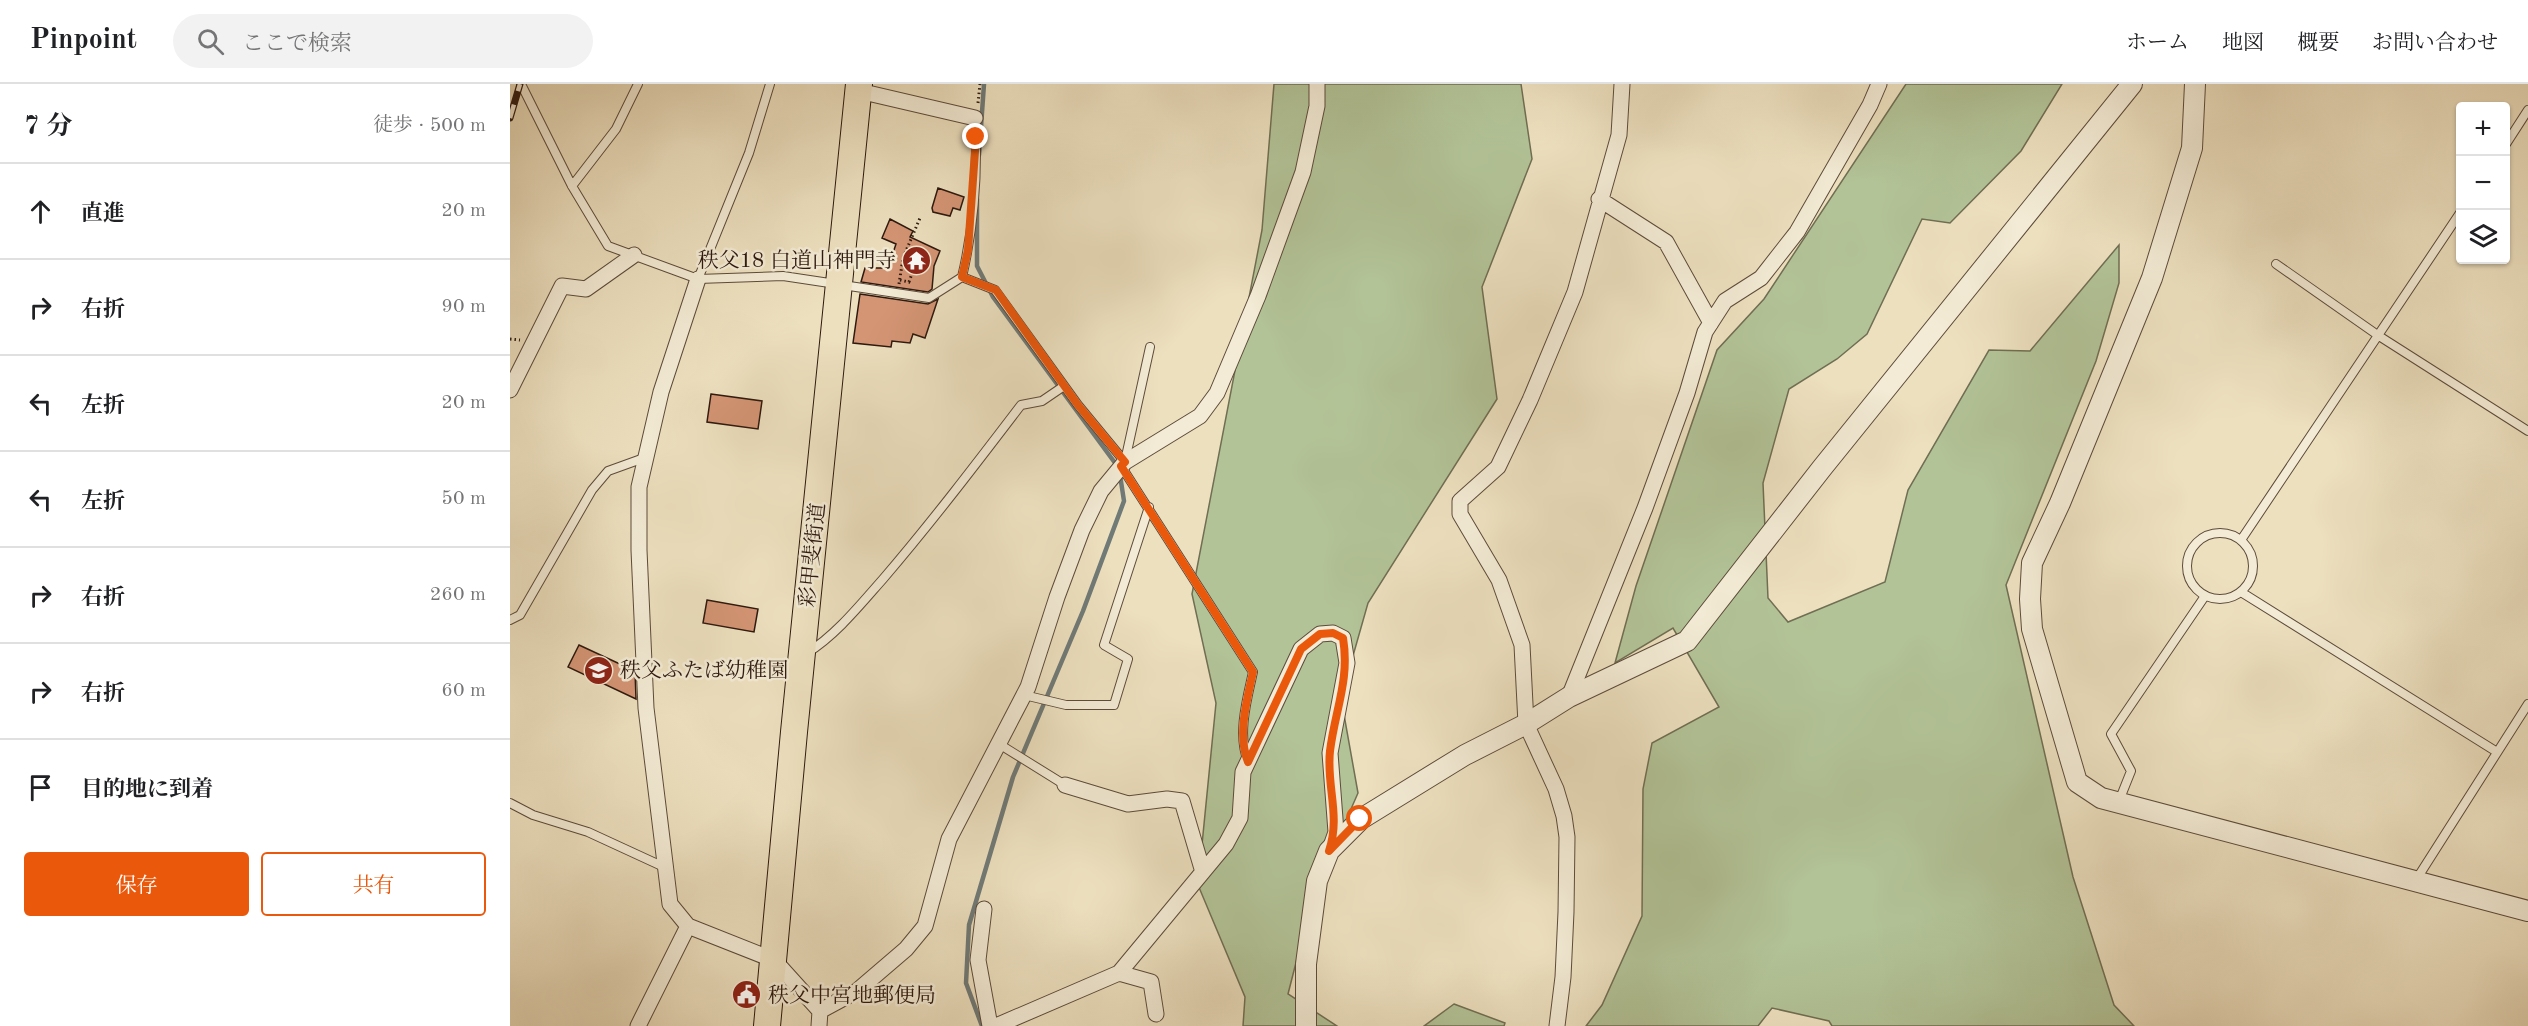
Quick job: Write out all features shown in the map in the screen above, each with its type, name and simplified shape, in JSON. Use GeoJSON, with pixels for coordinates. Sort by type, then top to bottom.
{"type":"FeatureCollection","features":[{"type":"Feature","properties":{"kind":"highway","name":"彩甲斐街道"},"geometry":{"type":"LineString","coordinates":[[767,1026],[859,88]]}},
{"type":"Feature","properties":{"kind":"street"},"geometry":{"type":"LineString","coordinates":[[698,279],[679,332],[644,458],[639,487],[639,550],[646,708],[670,904],[688,926],[774,960],[819,1018],[857,991],[906,949],[925,926],[949,839],[1024,695],[1082,530],[1101,491],[1123,464],[1200,416],[1217,393],[1258,296],[1303,172],[1317,106],[1317,84]]}},
{"type":"Feature","properties":{"kind":"street"},"geometry":{"type":"LineString","coordinates":[[1557,1026],[1563,976],[1567,837],[1556,789],[1526,724],[1522,645],[1499,580],[1460,514],[1460,501],[1498,467],[1530,400],[1575,292],[1599,199],[1619,135],[1622,84]]}},
{"type":"Feature","properties":{"kind":"street"},"geometry":{"type":"LineString","coordinates":[[1569,697],[1645,508],[1687,393],[1705,332],[1725,301],[1761,278],[1797,232],[1870,105],[1879,84]]}},
{"type":"Feature","properties":{"kind":"street"},"geometry":{"type":"LineString","coordinates":[[1329,851],[1360,819],[1465,754],[1526,724],[1569,697],[1687,641],[1822,468],[2132,84]]}},
{"type":"Feature","properties":{"kind":"street"},"geometry":{"type":"LineString","coordinates":[[2195,84],[2192,148],[2152,278],[2064,492],[2032,563],[2030,599],[2032,629],[2077,782],[2101,798],[2528,911]]}},
{"type":"Feature","properties":{"kind":"street"},"geometry":{"type":"LineString","coordinates":[[859,88],[975,118]]}},
{"type":"Feature","properties":{"kind":"street"},"geometry":{"type":"LineString","coordinates":[[1599,199],[1666,242],[1711,323]]}},
{"type":"Feature","properties":{"kind":"street"},"geometry":{"type":"LineString","coordinates":[[510,390],[562,286],[586,288],[634,255]]}},
{"type":"Feature","properties":{"kind":"street"},"geometry":{"type":"LineString","coordinates":[[996,1026],[1119,973],[1226,844],[1240,818],[1243,772],[1301,649],[1320,634],[1333,633],[1343,638],[1347,663],[1330,753],[1336,832],[1316,891],[1306,964],[1306,1026]]}},
{"type":"Feature","properties":{"kind":"street"},"geometry":{"type":"LineString","coordinates":[[1065,785],[1128,804],[1167,799],[1182,801],[1203,872]]}},
{"type":"Feature","properties":{"kind":"street"},"geometry":{"type":"LineString","coordinates":[[984,909],[978,960],[990,1026]]}},
{"type":"Feature","properties":{"kind":"street"},"geometry":{"type":"LineString","coordinates":[[638,1026],[688,926]]}},
{"type":"Feature","properties":{"kind":"street"},"geometry":{"type":"LineString","coordinates":[[1119,973],[1151,982],[1155,1014]]}},
{"type":"Feature","properties":{"kind":"lane"},"geometry":{"type":"LineString","coordinates":[[521,84],[572,186],[608,246],[698,279],[783,276],[840,287],[929,298],[962,277],[968,250],[972,202],[975,118]]}},
{"type":"Feature","properties":{"kind":"lane"},"geometry":{"type":"LineString","coordinates":[[572,186],[616,129],[638,84]]}},
{"type":"Feature","properties":{"kind":"lane"},"geometry":{"type":"LineString","coordinates":[[698,279],[749,153],[770,84]]}},
{"type":"Feature","properties":{"kind":"lane"},"geometry":{"type":"LineString","coordinates":[[2510,137],[2528,110]]}},
{"type":"Feature","properties":{"kind":"lane"},"geometry":{"type":"LineString","coordinates":[[2241,540],[2456,219]]}},
{"type":"Feature","properties":{"kind":"lane"},"geometry":{"type":"LineString","coordinates":[[2276,264],[2379,336],[2528,431]]}},
{"type":"Feature","properties":{"kind":"lane"},"geometry":{"type":"LineString","coordinates":[[962,277],[996,290],[1123,464],[1253,672],[1245,719],[1244,751],[1248,762]]}},
{"type":"Feature","properties":{"kind":"lane"},"geometry":{"type":"LineString","coordinates":[[1123,464],[1150,348]]}},
{"type":"Feature","properties":{"kind":"lane"},"geometry":{"type":"LineString","coordinates":[[802,656],[820,645],[866,598],[920,537],[1021,405],[1042,401],[1064,386]]}},
{"type":"Feature","properties":{"kind":"lane"},"geometry":{"type":"LineString","coordinates":[[510,620],[520,615],[592,490],[608,471],[644,458]]}},
{"type":"Feature","properties":{"kind":"lane"},"geometry":{"type":"LineString","coordinates":[[1024,695],[1066,705],[1114,705],[1128,659],[1104,645],[1149,507]]}},
{"type":"Feature","properties":{"kind":"lane"},"geometry":{"type":"LineString","coordinates":[[2220,533],[2241,540],[2251,555],[2253,568],[2250,581],[2241,592],[2225,599],[2205,596],[2190,580],[2188,559],[2192,549],[2209,535],[2220,533]]}},
{"type":"Feature","properties":{"kind":"lane"},"geometry":{"type":"LineString","coordinates":[[2241,592],[2497,752]]}},
{"type":"Feature","properties":{"kind":"lane"},"geometry":{"type":"LineString","coordinates":[[2119,802],[2131,771],[2111,734],[2205,596]]}},
{"type":"Feature","properties":{"kind":"lane"},"geometry":{"type":"LineString","coordinates":[[2414,882],[2528,704]]}},
{"type":"Feature","properties":{"kind":"lane"},"geometry":{"type":"LineString","coordinates":[[999,744],[1065,785]]}},
{"type":"Feature","properties":{"kind":"lane"},"geometry":{"type":"LineString","coordinates":[[510,803],[533,815],[588,832],[664,867]]}},
{"type":"Feature","properties":{"kind":"path"},"geometry":{"type":"LineString","coordinates":[[975,118],[980,84]]}},
{"type":"Feature","properties":{"kind":"path"},"geometry":{"type":"LineString","coordinates":[[896,294],[903,258],[920,218]]}},
{"type":"Feature","properties":{"kind":"path"},"geometry":{"type":"LineString","coordinates":[[909,282],[914,268]]}},
{"type":"Feature","properties":{"kind":"path"},"geometry":{"type":"LineString","coordinates":[[900,280],[917,284]]}},
{"type":"Feature","properties":{"kind":"green space"},"geometry":{"type":"Polygon","coordinates":[[[1274,84],[1521,84],[1532,159],[1482,287],[1497,399],[1368,603],[1341,698],[1358,793],[1313,896],[1288,994],[1337,1026],[1243,1026],[1245,997],[1198,885],[1216,703],[1192,594],[1262,230],[1274,84]]]}},
{"type":"Feature","properties":{"kind":"green space"},"geometry":{"type":"Polygon","coordinates":[[[1906,84],[2062,84],[2021,151],[1950,223],[1922,219],[1867,334],[1837,359],[1789,389],[1763,483],[1768,598],[1788,622],[1885,582],[1908,490],[1989,350],[2030,351],[2119,245],[2119,283],[2096,361],[2006,585],[2073,877],[2114,1005],[2134,1026],[1832,1026],[1829,1021],[1772,1008],[1758,1026],[1586,1026],[1602,1005],[1642,916],[1643,789],[1652,743],[1719,707],[1673,628],[1615,663],[1636,586],[1717,350],[1764,299],[1906,84]]]}},
{"type":"Feature","properties":{"kind":"green space"},"geometry":{"type":"Polygon","coordinates":[[[1454,1004],[1505,1023],[1504,1026],[1424,1026],[1454,1004]]]}},
{"type":"Feature","properties":{"kind":"building"},"geometry":{"type":"Polygon","coordinates":[[[938,188],[964,197],[960,210],[953,208],[950,216],[933,212],[938,188]]]}},
{"type":"Feature","properties":{"kind":"building"},"geometry":{"type":"Polygon","coordinates":[[[890,219],[913,231],[910,237],[940,251],[934,266],[932,289],[928,292],[861,282],[865,268],[888,268],[896,244],[882,238],[890,219]]]}},
{"type":"Feature","properties":{"kind":"building"},"geometry":{"type":"Polygon","coordinates":[[[860,294],[928,304],[938,299],[925,338],[913,334],[910,343],[892,341],[891,347],[853,343],[860,294]]]}},
{"type":"Feature","properties":{"kind":"building"},"geometry":{"type":"Polygon","coordinates":[[[711,394],[762,401],[758,429],[707,422],[711,394]]]}},
{"type":"Feature","properties":{"kind":"building"},"geometry":{"type":"Polygon","coordinates":[[[707,600],[758,609],[754,632],[703,623],[707,600]]]}},
{"type":"Feature","properties":{"kind":"building"},"geometry":{"type":"Polygon","coordinates":[[[579,645],[635,671],[636,699],[568,667],[579,645]]]}},
{"type":"Feature","properties":{"kind":"waterway"},"geometry":{"type":"LineString","coordinates":[[979,155],[984,84]]}},
{"type":"Feature","properties":{"kind":"waterway"},"geometry":{"type":"LineString","coordinates":[[977,199],[977,266],[993,297],[1118,467]]}},
{"type":"Feature","properties":{"kind":"waterway"},"geometry":{"type":"LineString","coordinates":[[982,1026],[966,983],[969,925],[1013,777],[1083,611],[1124,501],[1120,475]]}},
{"type":"Feature","properties":{"kind":"railway"},"geometry":{"type":"LineString","coordinates":[[510,118],[520,84]]}},
{"type":"Feature","properties":{"kind":"place","name":"秩父18 白道山神門寺"},"geometry":{"type":"Point","coordinates":[917,260]}},
{"type":"Feature","properties":{"kind":"place","name":"秩父ふたば幼稚園"},"geometry":{"type":"Point","coordinates":[599,670]}},
{"type":"Feature","properties":{"kind":"place","name":"秩父中宮地郵便局"},"geometry":{"type":"Point","coordinates":[747,995]}},
{"type":"Feature","properties":{"kind":"route"},"geometry":{"type":"LineString","coordinates":[[976,137],[968,250],[962,277],[996,290],[1078,405],[1125,462],[1121,466],[1253,672],[1245,708],[1244,751],[1248,762],[1301,649],[1320,634],[1333,633],[1343,638],[1347,663],[1330,753],[1336,832],[1329,851],[1360,819]]}}]}
